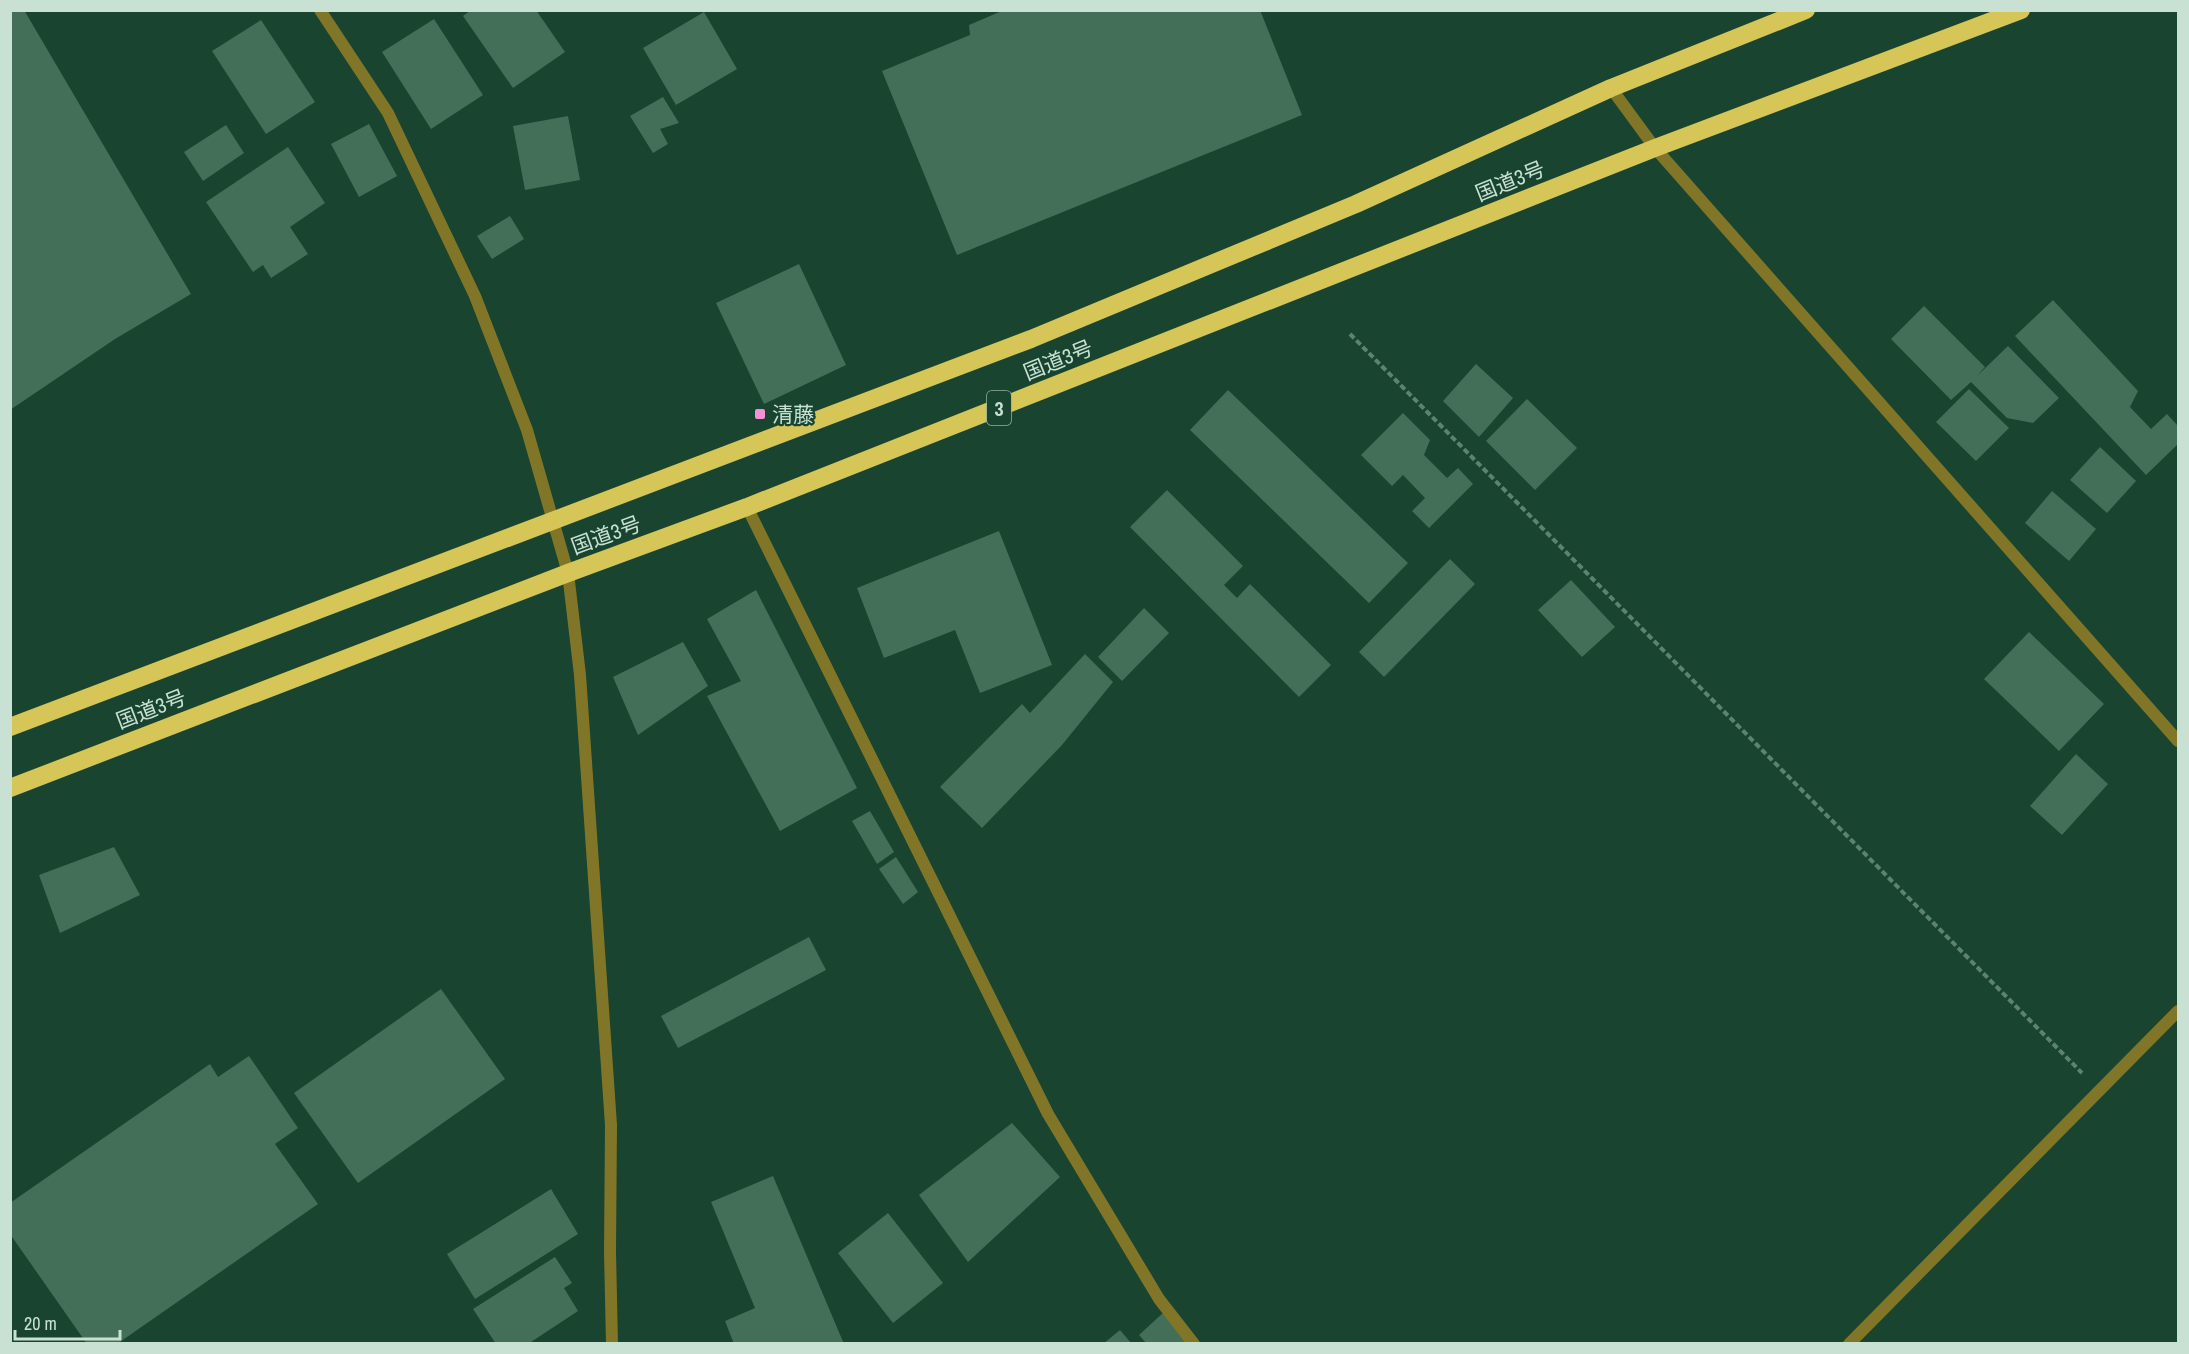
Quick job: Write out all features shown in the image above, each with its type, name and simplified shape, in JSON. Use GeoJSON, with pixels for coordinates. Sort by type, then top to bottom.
{"type":"FeatureCollection","features":[{"type":"Feature","properties":{"kind":"highway","name":"国道3号"},"geometry":{"type":"LineString","coordinates":[[10,727],[1042,334],[1356,204],[1611,88],[1806,10]]}},
{"type":"Feature","properties":{"kind":"highway","name":"国道3号"},"geometry":{"type":"LineString","coordinates":[[10,788],[568,573],[747,507],[1654,148],[2021,10]]}},
{"type":"Feature","properties":{"kind":"street"},"geometry":{"type":"LineString","coordinates":[[320,10],[387,113],[475,296],[527,430],[568,573],[580,675],[611,1125],[612,1344]]}},
{"type":"Feature","properties":{"kind":"street"},"geometry":{"type":"LineString","coordinates":[[1611,88],[1654,148],[2178,741]]}},
{"type":"Feature","properties":{"kind":"street"},"geometry":{"type":"LineString","coordinates":[[747,507],[1048,1114],[1159,1299],[1194,1344]]}},
{"type":"Feature","properties":{"kind":"street"},"geometry":{"type":"LineString","coordinates":[[1849,1344],[2178,1011]]}},
{"type":"Feature","properties":{"kind":"path"},"geometry":{"type":"LineString","coordinates":[[1350,334],[2099,1091]]}},
{"type":"Feature","properties":{"kind":"building"},"geometry":{"type":"Polygon","coordinates":[[[10,10],[24,10],[191,294],[115,339],[10,410],[10,10]]]}},
{"type":"Feature","properties":{"kind":"building"},"geometry":{"type":"Polygon","coordinates":[[[471,10],[536,10],[565,52],[513,88],[463,16],[471,10]]]}},
{"type":"Feature","properties":{"kind":"building"},"geometry":{"type":"Polygon","coordinates":[[[1004,10],[1260,10],[1302,115],[957,255],[882,71],[970,35],[969,25],[1004,10]]]}},
{"type":"Feature","properties":{"kind":"building"},"geometry":{"type":"Polygon","coordinates":[[[704,12],[737,69],[676,105],[643,48],[704,12]]]}},
{"type":"Feature","properties":{"kind":"building"},"geometry":{"type":"Polygon","coordinates":[[[434,19],[483,95],[431,129],[382,52],[434,19]]]}},
{"type":"Feature","properties":{"kind":"building"},"geometry":{"type":"Polygon","coordinates":[[[261,20],[315,102],[266,134],[212,51],[261,20]]]}},
{"type":"Feature","properties":{"kind":"building"},"geometry":{"type":"Polygon","coordinates":[[[663,97],[679,123],[660,129],[668,144],[653,153],[630,116],[663,97]]]}},
{"type":"Feature","properties":{"kind":"building"},"geometry":{"type":"Polygon","coordinates":[[[568,116],[580,180],[525,190],[513,126],[568,116]]]}},
{"type":"Feature","properties":{"kind":"building"},"geometry":{"type":"Polygon","coordinates":[[[369,124],[397,176],[359,197],[331,144],[369,124]]]}},
{"type":"Feature","properties":{"kind":"building"},"geometry":{"type":"Polygon","coordinates":[[[226,125],[244,153],[203,181],[184,152],[226,125]]]}},
{"type":"Feature","properties":{"kind":"building"},"geometry":{"type":"Polygon","coordinates":[[[288,147],[325,203],[290,227],[308,254],[271,278],[263,265],[253,272],[206,202],[288,147]]]}},
{"type":"Feature","properties":{"kind":"building"},"geometry":{"type":"Polygon","coordinates":[[[510,216],[524,239],[492,259],[477,236],[510,216]]]}},
{"type":"Feature","properties":{"kind":"building"},"geometry":{"type":"Polygon","coordinates":[[[799,264],[846,365],[764,404],[716,303],[799,264]]]}},
{"type":"Feature","properties":{"kind":"building"},"geometry":{"type":"Polygon","coordinates":[[[2053,300],[2138,391],[2130,407],[2151,429],[2167,414],[2178,426],[2178,444],[2146,475],[2015,336],[2053,300]]]}},
{"type":"Feature","properties":{"kind":"building"},"geometry":{"type":"Polygon","coordinates":[[[1924,306],[1985,367],[1977,376],[2008,346],[2059,398],[2033,423],[2007,418],[1971,382],[1951,400],[1891,339],[1924,306]]]}},
{"type":"Feature","properties":{"kind":"building"},"geometry":{"type":"Polygon","coordinates":[[[1476,364],[1513,398],[1479,437],[1443,401],[1476,364]]]}},
{"type":"Feature","properties":{"kind":"building"},"geometry":{"type":"Polygon","coordinates":[[[1969,389],[2009,428],[1976,461],[1936,422],[1969,389]]]}},
{"type":"Feature","properties":{"kind":"building"},"geometry":{"type":"Polygon","coordinates":[[[1228,390],[1408,563],[1369,603],[1190,430],[1228,390]]]}},
{"type":"Feature","properties":{"kind":"building"},"geometry":{"type":"Polygon","coordinates":[[[1527,399],[1577,448],[1535,490],[1486,441],[1527,399]]]}},
{"type":"Feature","properties":{"kind":"building"},"geometry":{"type":"Polygon","coordinates":[[[1403,413],[1430,440],[1424,455],[1447,478],[1458,468],[1473,484],[1429,528],[1412,511],[1425,498],[1403,475],[1392,486],[1361,455],[1403,413]]]}},
{"type":"Feature","properties":{"kind":"building"},"geometry":{"type":"Polygon","coordinates":[[[2100,447],[2136,481],[2107,513],[2070,480],[2100,447]]]}},
{"type":"Feature","properties":{"kind":"building"},"geometry":{"type":"Polygon","coordinates":[[[1167,490],[1243,566],[1224,585],[1237,598],[1250,584],[1331,665],[1299,697],[1130,527],[1167,490]]]}},
{"type":"Feature","properties":{"kind":"building"},"geometry":{"type":"Polygon","coordinates":[[[2052,491],[2096,529],[2069,561],[2025,523],[2052,491]]]}},
{"type":"Feature","properties":{"kind":"building"},"geometry":{"type":"Polygon","coordinates":[[[999,531],[1052,665],[980,693],[955,630],[884,658],[857,588],[999,531]]]}},
{"type":"Feature","properties":{"kind":"building"},"geometry":{"type":"Polygon","coordinates":[[[1450,559],[1475,584],[1384,677],[1359,652],[1450,559]]]}},
{"type":"Feature","properties":{"kind":"building"},"geometry":{"type":"Polygon","coordinates":[[[1571,580],[1615,627],[1582,657],[1538,610],[1571,580]]]}},
{"type":"Feature","properties":{"kind":"building"},"geometry":{"type":"Polygon","coordinates":[[[756,590],[857,788],[780,831],[707,696],[741,681],[707,619],[756,590]]]}},
{"type":"Feature","properties":{"kind":"building"},"geometry":{"type":"Polygon","coordinates":[[[1144,608],[1169,633],[1122,681],[1098,657],[1144,608]]]}},
{"type":"Feature","properties":{"kind":"building"},"geometry":{"type":"Polygon","coordinates":[[[2029,632],[2104,704],[2059,751],[1984,679],[2029,632]]]}},
{"type":"Feature","properties":{"kind":"building"},"geometry":{"type":"Polygon","coordinates":[[[683,642],[708,686],[638,735],[613,677],[683,642]]]}},
{"type":"Feature","properties":{"kind":"building"},"geometry":{"type":"Polygon","coordinates":[[[1085,654],[1113,682],[1062,745],[982,828],[940,787],[1022,704],[1030,713],[1085,654]]]}},
{"type":"Feature","properties":{"kind":"building"},"geometry":{"type":"Polygon","coordinates":[[[2076,754],[2108,784],[2062,835],[2030,806],[2076,754]]]}},
{"type":"Feature","properties":{"kind":"building"},"geometry":{"type":"Polygon","coordinates":[[[870,811],[894,852],[877,864],[852,821],[870,811]]]}},
{"type":"Feature","properties":{"kind":"building"},"geometry":{"type":"Polygon","coordinates":[[[114,847],[140,895],[60,933],[39,875],[114,847]]]}},
{"type":"Feature","properties":{"kind":"building"},"geometry":{"type":"Polygon","coordinates":[[[896,857],[918,892],[903,904],[879,869],[896,857]]]}},
{"type":"Feature","properties":{"kind":"building"},"geometry":{"type":"Polygon","coordinates":[[[809,937],[826,970],[678,1048],[661,1016],[809,937]]]}},
{"type":"Feature","properties":{"kind":"building"},"geometry":{"type":"Polygon","coordinates":[[[441,989],[505,1079],[358,1183],[294,1093],[441,989]]]}},
{"type":"Feature","properties":{"kind":"building"},"geometry":{"type":"Polygon","coordinates":[[[249,1056],[298,1128],[275,1144],[318,1204],[117,1344],[87,1344],[10,1234],[10,1203],[210,1064],[218,1077],[249,1056]]]}},
{"type":"Feature","properties":{"kind":"building"},"geometry":{"type":"Polygon","coordinates":[[[1012,1123],[1060,1177],[968,1262],[919,1195],[1012,1123]]]}},
{"type":"Feature","properties":{"kind":"building"},"geometry":{"type":"Polygon","coordinates":[[[773,1176],[844,1344],[734,1344],[725,1321],[755,1308],[711,1202],[773,1176]]]}},
{"type":"Feature","properties":{"kind":"building"},"geometry":{"type":"Polygon","coordinates":[[[551,1189],[578,1234],[475,1299],[447,1254],[551,1189]]]}},
{"type":"Feature","properties":{"kind":"building"},"geometry":{"type":"Polygon","coordinates":[[[888,1213],[943,1283],[893,1323],[838,1253],[888,1213]]]}},
{"type":"Feature","properties":{"kind":"building"},"geometry":{"type":"Polygon","coordinates":[[[555,1257],[572,1283],[564,1288],[578,1311],[528,1344],[496,1344],[473,1309],[555,1257]]]}},
{"type":"Feature","properties":{"kind":"building"},"geometry":{"type":"Polygon","coordinates":[[[1164,1312],[1189,1344],[1147,1344],[1139,1335],[1164,1312]]]}},
{"type":"Feature","properties":{"kind":"building"},"geometry":{"type":"Polygon","coordinates":[[[1120,1330],[1132,1344],[1103,1344],[1120,1330]]]}},
{"type":"Feature","properties":{"kind":"place","name":"清藤"},"geometry":{"type":"Point","coordinates":[760,414]}}]}
